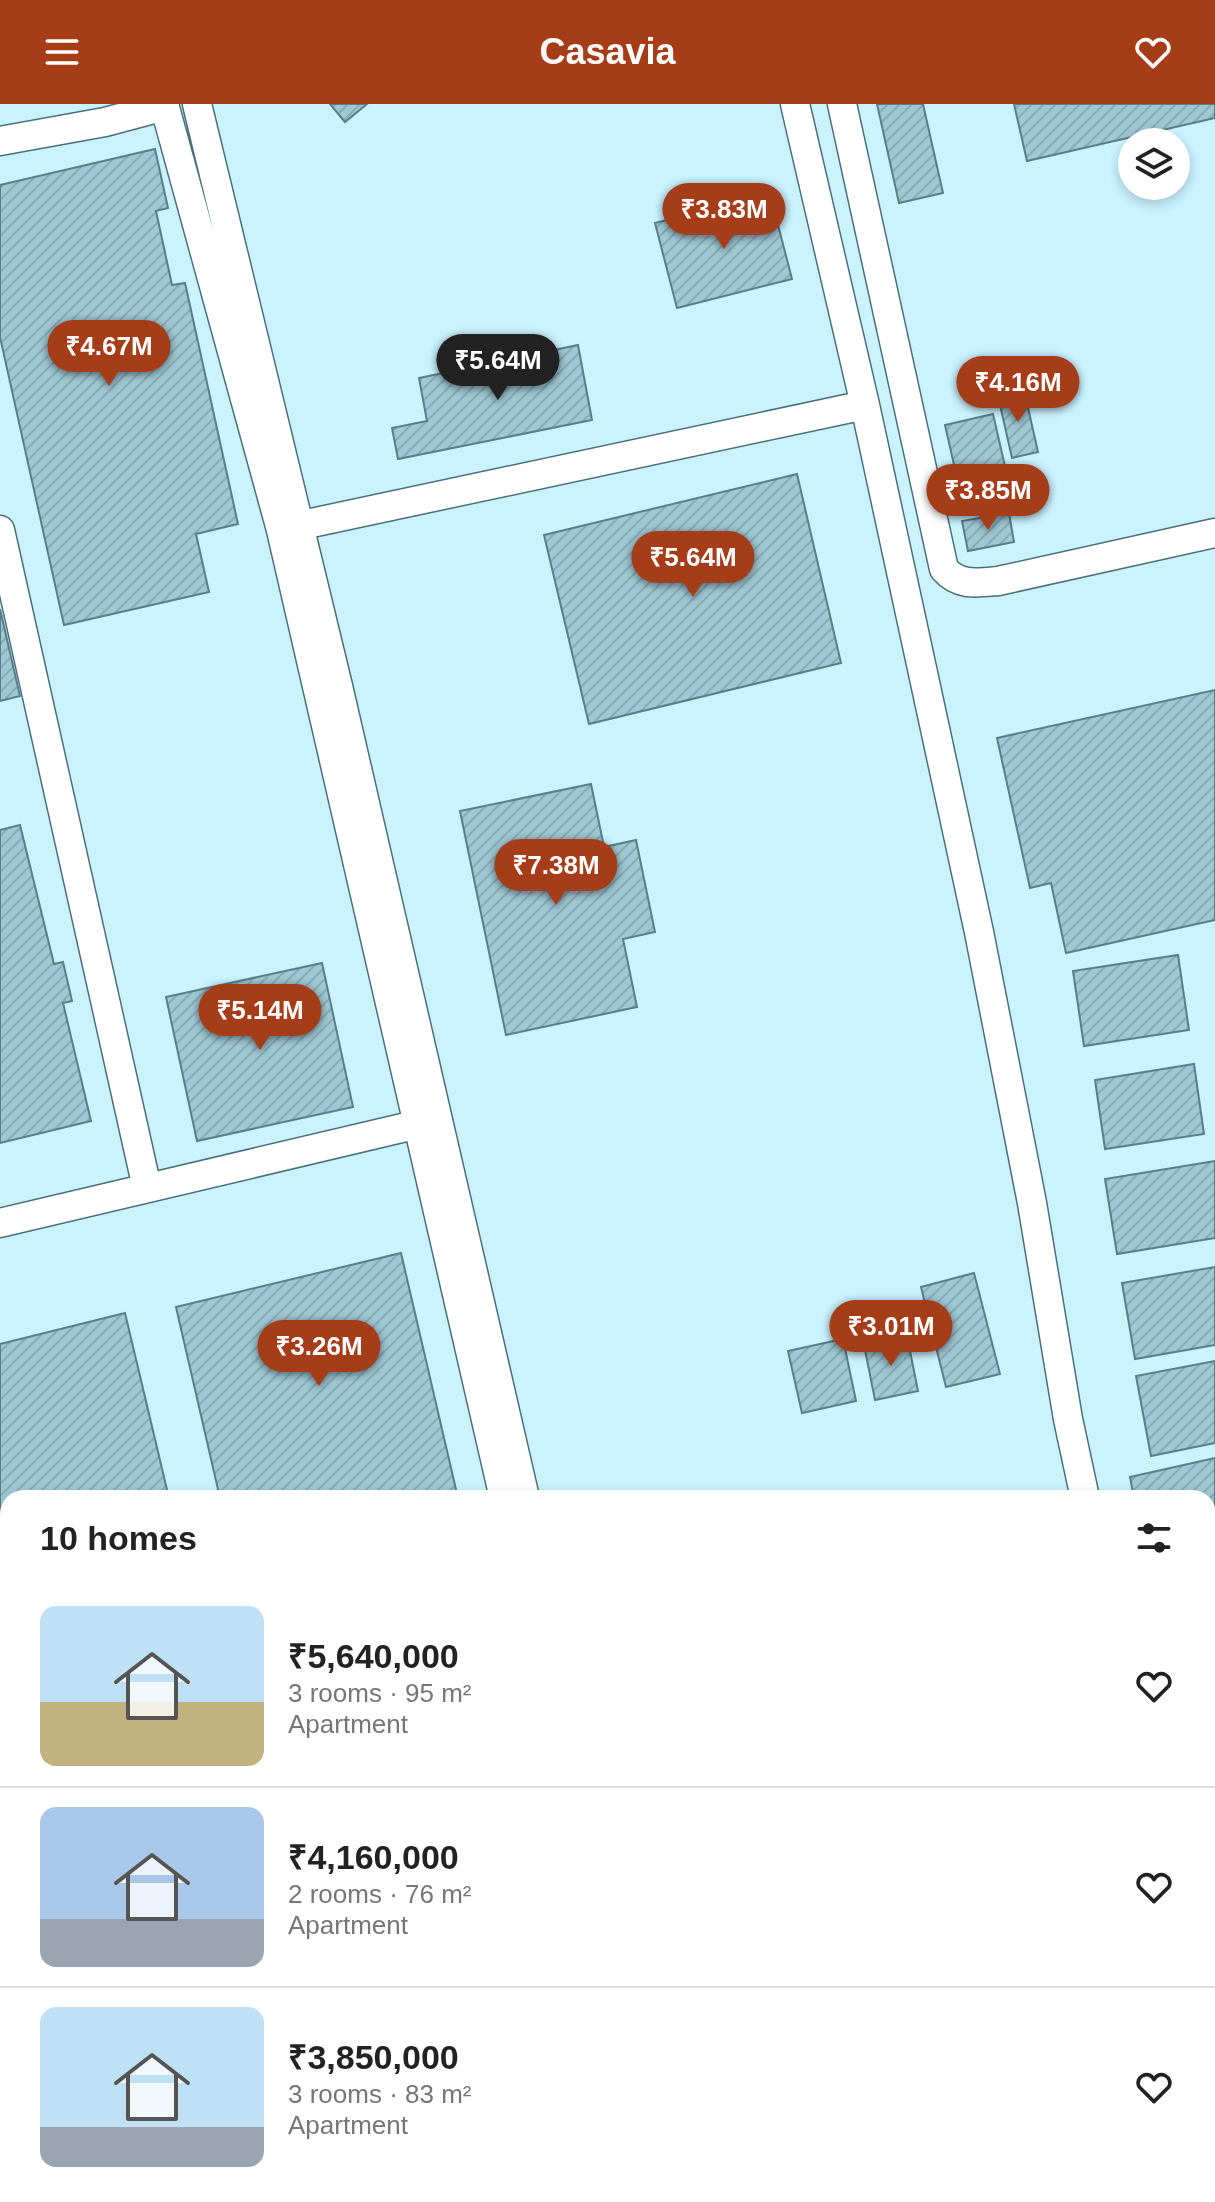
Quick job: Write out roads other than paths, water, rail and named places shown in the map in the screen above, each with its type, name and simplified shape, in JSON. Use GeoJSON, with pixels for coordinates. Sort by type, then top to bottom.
{"type":"FeatureCollection","features":[{"type":"Feature","properties":{"kind":"street"},"geometry":{"type":"LineString","coordinates":[[197,104],[419,1124],[502,1490]]}},
{"type":"Feature","properties":{"kind":"street"},"geometry":{"type":"LineString","coordinates":[[795,104],[865,405],[979,932],[1083,1490]]}},
{"type":"Feature","properties":{"kind":"street"},"geometry":{"type":"LineString","coordinates":[[842,104],[944,569],[953,579],[971,584],[998,581],[1215,533]]}},
{"type":"Feature","properties":{"kind":"street"},"geometry":{"type":"LineString","coordinates":[[0,141],[170,107],[291,527],[523,1490]]}},
{"type":"Feature","properties":{"kind":"street"},"geometry":{"type":"LineString","coordinates":[[291,527],[865,405]]}},
{"type":"Feature","properties":{"kind":"street"},"geometry":{"type":"LineString","coordinates":[[0,530],[147,1188]]}},
{"type":"Feature","properties":{"kind":"street"},"geometry":{"type":"LineString","coordinates":[[0,1223],[419,1124]]}}]}
